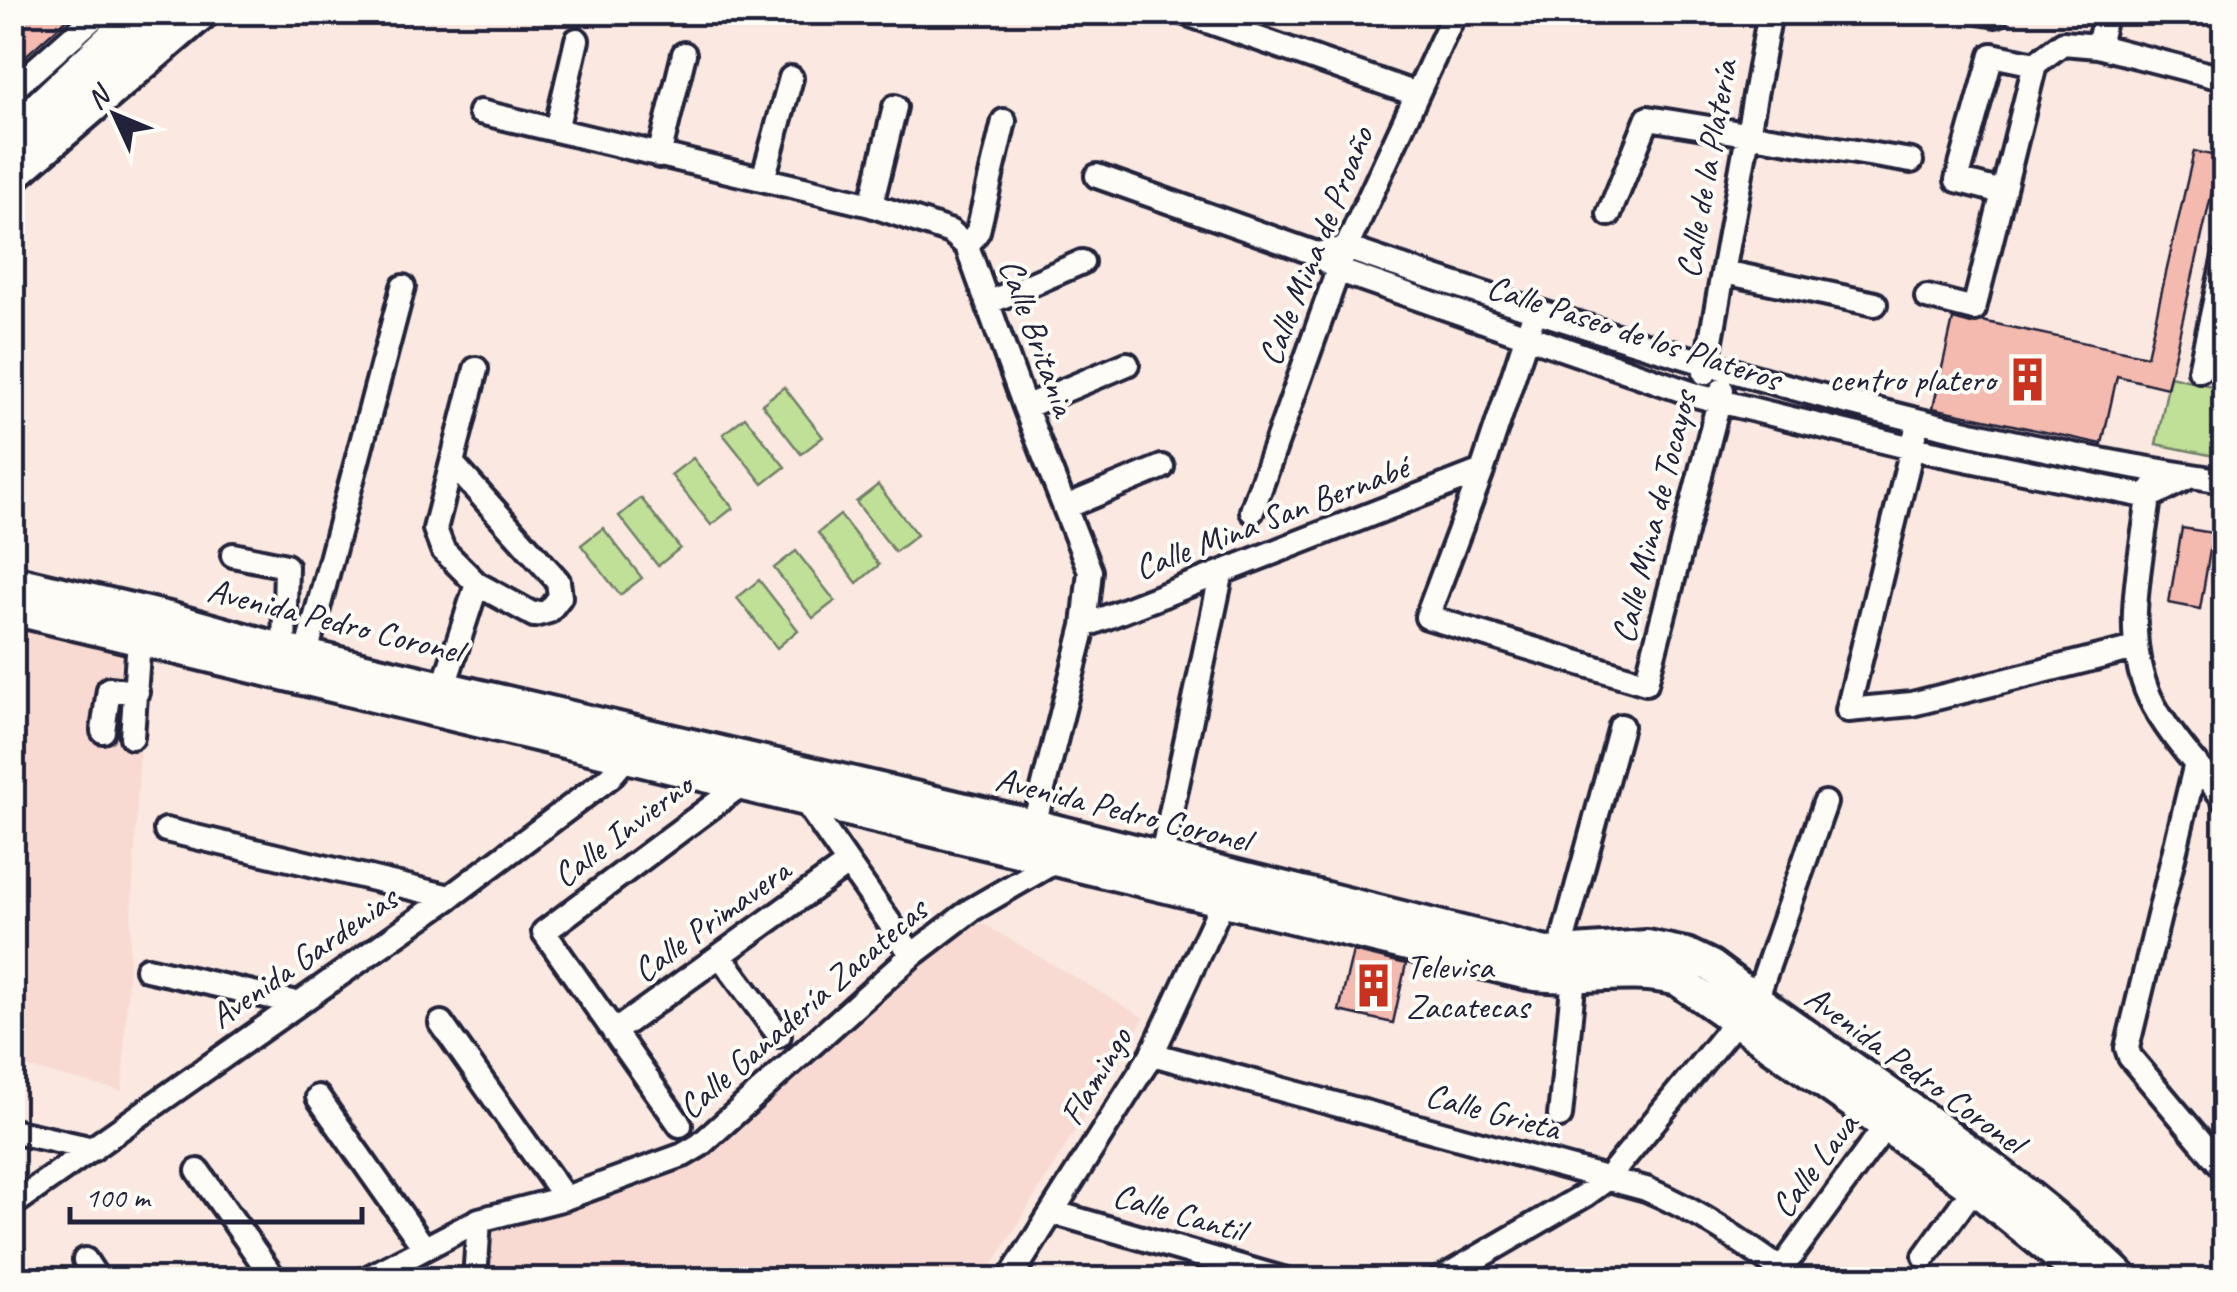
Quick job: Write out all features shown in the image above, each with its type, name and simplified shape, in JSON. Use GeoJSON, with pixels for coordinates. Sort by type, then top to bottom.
{"type":"FeatureCollection","features":[{"type":"Feature","properties":{"kind":"main road"},"geometry":{"type":"LineString","coordinates":[[12,132],[139,12]]}},
{"type":"Feature","properties":{"kind":"main road"},"geometry":{"type":"LineString","coordinates":[[12,160],[175,12]]}},
{"type":"Feature","properties":{"kind":"main road","name":"Avenida Pedro Coronel"},"geometry":{"type":"LineString","coordinates":[[12,581],[168,618],[292,664],[626,758],[1224,899],[1546,953],[1562,969],[1622,946],[1666,948],[1686,954],[1711,966],[1746,1010],[1894,1115],[2066,1226],[2124,1280]]}},
{"type":"Feature","properties":{"kind":"main road","name":"Avenida Pedro Coronel"},"geometry":{"type":"LineString","coordinates":[[12,609],[139,640],[444,686],[1162,856],[1362,920]]}},
{"type":"Feature","properties":{"kind":"main road","name":"Avenida Pedro Coronel"},"geometry":{"type":"LineString","coordinates":[[1894,1115],[1974,1188],[2088,1280]]}},
{"type":"Feature","properties":{"kind":"street"},"geometry":{"type":"LineString","coordinates":[[12,90],[100,12]]}},
{"type":"Feature","properties":{"kind":"street"},"geometry":{"type":"LineString","coordinates":[[12,182],[210,12]]}},
{"type":"Feature","properties":{"kind":"street"},"geometry":{"type":"LineString","coordinates":[[1182,12],[1416,94]]}},
{"type":"Feature","properties":{"kind":"street","name":"Calle Mina de Proaño"},"geometry":{"type":"LineString","coordinates":[[1252,511],[1341,259],[1454,12]]}},
{"type":"Feature","properties":{"kind":"street","name":"Calle de la Platería"},"geometry":{"type":"LineString","coordinates":[[1709,399],[1717,366],[1724,272],[1770,12]]}},
{"type":"Feature","properties":{"kind":"street"},"geometry":{"type":"LineString","coordinates":[[2098,46],[2106,12]]}},
{"type":"Feature","properties":{"kind":"street"},"geometry":{"type":"LineString","coordinates":[[556,130],[577,40]]}},
{"type":"Feature","properties":{"kind":"street"},"geometry":{"type":"LineString","coordinates":[[1928,297],[1974,310],[2035,64],[2063,44],[2098,46],[2224,81]]}},
{"type":"Feature","properties":{"kind":"street"},"geometry":{"type":"LineString","coordinates":[[659,156],[684,54]]}},
{"type":"Feature","properties":{"kind":"street"},"geometry":{"type":"LineString","coordinates":[[2002,192],[1957,180],[1992,55],[2035,64]]}},
{"type":"Feature","properties":{"kind":"street"},"geometry":{"type":"LineString","coordinates":[[763,179],[791,78]]}},
{"type":"Feature","properties":{"kind":"street"},"geometry":{"type":"LineString","coordinates":[[871,205],[895,107]]}},
{"type":"Feature","properties":{"kind":"street","name":"Calle Britania"},"geometry":{"type":"LineString","coordinates":[[480,112],[871,205],[952,232],[967,246],[1024,407],[1090,571],[1084,626],[1034,825]]}},
{"type":"Feature","properties":{"kind":"street"},"geometry":{"type":"LineString","coordinates":[[1609,214],[1648,118],[1911,161]]}},
{"type":"Feature","properties":{"kind":"street"},"geometry":{"type":"LineString","coordinates":[[967,246],[978,231],[1004,121]]}},
{"type":"Feature","properties":{"kind":"street"},"geometry":{"type":"LineString","coordinates":[[1096,176],[1316,254],[1341,259]]}},
{"type":"Feature","properties":{"kind":"street","name":"Calle Paseo de los Plateros"},"geometry":{"type":"LineString","coordinates":[[1341,259],[1918,420],[2158,472],[2224,481]]}},
{"type":"Feature","properties":{"kind":"street","name":"Calle Paseo de los Plateros"},"geometry":{"type":"LineString","coordinates":[[1341,259],[1528,335],[1709,399],[1912,448],[2149,498]]}},
{"type":"Feature","properties":{"kind":"street"},"geometry":{"type":"LineString","coordinates":[[2200,370],[2224,261]]}},
{"type":"Feature","properties":{"kind":"street"},"geometry":{"type":"LineString","coordinates":[[988,303],[1082,262]]}},
{"type":"Feature","properties":{"kind":"street"},"geometry":{"type":"LineString","coordinates":[[1724,272],[1876,304]]}},
{"type":"Feature","properties":{"kind":"street"},"geometry":{"type":"LineString","coordinates":[[292,664],[402,287]]}},
{"type":"Feature","properties":{"kind":"street"},"geometry":{"type":"LineString","coordinates":[[1482,472],[1534,310]]}},
{"type":"Feature","properties":{"kind":"street"},"geometry":{"type":"LineString","coordinates":[[1024,407],[1126,364]]}},
{"type":"Feature","properties":{"kind":"street"},"geometry":{"type":"LineString","coordinates":[[452,463],[558,581],[560,597],[549,612],[534,615],[476,584],[442,550],[435,529],[476,369]]}},
{"type":"Feature","properties":{"kind":"street","name":"Calle Mina de Tocayos"},"geometry":{"type":"LineString","coordinates":[[1482,472],[1427,617],[1646,683],[1709,399]]}},
{"type":"Feature","properties":{"kind":"street"},"geometry":{"type":"LineString","coordinates":[[1918,420],[1848,710],[1912,704],[2135,648]]}},
{"type":"Feature","properties":{"kind":"street"},"geometry":{"type":"LineString","coordinates":[[1066,508],[1162,467]]}},
{"type":"Feature","properties":{"kind":"street","name":"Calle Mina San Bernabé"},"geometry":{"type":"LineString","coordinates":[[1084,626],[1482,472]]}},
{"type":"Feature","properties":{"kind":"street"},"geometry":{"type":"LineString","coordinates":[[2158,472],[2149,498],[2134,615],[2135,648],[2150,697],[2224,799]]}},
{"type":"Feature","properties":{"kind":"street"},"geometry":{"type":"LineString","coordinates":[[2149,498],[2191,476]]}},
{"type":"Feature","properties":{"kind":"street"},"geometry":{"type":"LineString","coordinates":[[233,556],[286,566],[292,664]]}},
{"type":"Feature","properties":{"kind":"street"},"geometry":{"type":"LineString","coordinates":[[1162,856],[1221,576]]}},
{"type":"Feature","properties":{"kind":"street"},"geometry":{"type":"LineString","coordinates":[[444,686],[476,584]]}},
{"type":"Feature","properties":{"kind":"street"},"geometry":{"type":"LineString","coordinates":[[132,737],[139,640]]}},
{"type":"Feature","properties":{"kind":"street"},"geometry":{"type":"LineString","coordinates":[[103,731],[109,688],[137,692]]}},
{"type":"Feature","properties":{"kind":"street"},"geometry":{"type":"LineString","coordinates":[[1560,1116],[1562,969],[1621,726]]}},
{"type":"Feature","properties":{"kind":"street","name":"Avenida Gardenias"},"geometry":{"type":"LineString","coordinates":[[12,1205],[450,896],[610,778],[626,758]]}},
{"type":"Feature","properties":{"kind":"street"},"geometry":{"type":"LineString","coordinates":[[2196,763],[2127,1048],[2130,1057],[2224,1170]]}},
{"type":"Feature","properties":{"kind":"street"},"geometry":{"type":"LineString","coordinates":[[797,769],[804,800],[912,956]]}},
{"type":"Feature","properties":{"kind":"street","name":"Calle Invierno"},"geometry":{"type":"LineString","coordinates":[[614,1032],[544,932],[742,784]]}},
{"type":"Feature","properties":{"kind":"street"},"geometry":{"type":"LineString","coordinates":[[1438,1280],[1607,1179],[1746,1010],[1825,803]]}},
{"type":"Feature","properties":{"kind":"street"},"geometry":{"type":"LineString","coordinates":[[166,830],[450,896]]}},
{"type":"Feature","properties":{"kind":"street","name":"Calle Ganadería Zacatecas"},"geometry":{"type":"LineString","coordinates":[[364,1280],[479,1220],[565,1198],[682,1155],[700,1144],[912,956],[970,910],[1056,861]]}},
{"type":"Feature","properties":{"kind":"street","name":"Calle Primavera"},"geometry":{"type":"LineString","coordinates":[[614,1032],[848,864]]}},
{"type":"Feature","properties":{"kind":"street","name":"Flamingo"},"geometry":{"type":"LineString","coordinates":[[1010,1280],[1152,1054],[1224,899]]}},
{"type":"Feature","properties":{"kind":"street"},"geometry":{"type":"LineString","coordinates":[[721,957],[778,1035]]}},
{"type":"Feature","properties":{"kind":"street"},"geometry":{"type":"LineString","coordinates":[[147,968],[297,1003]]}},
{"type":"Feature","properties":{"kind":"street"},"geometry":{"type":"LineString","coordinates":[[441,1023],[565,1198]]}},
{"type":"Feature","properties":{"kind":"street"},"geometry":{"type":"LineString","coordinates":[[614,1032],[680,1125]]}},
{"type":"Feature","properties":{"kind":"street","name":"Calle Grieta"},"geometry":{"type":"LineString","coordinates":[[1152,1054],[1646,1189],[1684,1205],[1783,1276]]}},
{"type":"Feature","properties":{"kind":"street"},"geometry":{"type":"LineString","coordinates":[[318,1096],[423,1246]]}},
{"type":"Feature","properties":{"kind":"street","name":"Calle Lava"},"geometry":{"type":"LineString","coordinates":[[1783,1276],[1894,1115]]}},
{"type":"Feature","properties":{"kind":"street"},"geometry":{"type":"LineString","coordinates":[[12,1131],[92,1149]]}},
{"type":"Feature","properties":{"kind":"street"},"geometry":{"type":"LineString","coordinates":[[198,1170],[275,1280]]}},
{"type":"Feature","properties":{"kind":"street"},"geometry":{"type":"LineString","coordinates":[[1925,1256],[1974,1188]]}},
{"type":"Feature","properties":{"kind":"street","name":"Calle Cantil"},"geometry":{"type":"LineString","coordinates":[[1052,1212],[1286,1280]]}},
{"type":"Feature","properties":{"kind":"street"},"geometry":{"type":"LineString","coordinates":[[475,1280],[479,1220]]}},
{"type":"Feature","properties":{"kind":"path"},"geometry":{"type":"LineString","coordinates":[[2186,12],[2224,26]]}},
{"type":"Feature","properties":{"kind":"path"},"geometry":{"type":"LineString","coordinates":[[2224,557],[2220,578],[2224,584]]}},
{"type":"Feature","properties":{"kind":"shaded area"},"geometry":{"type":"Polygon","coordinates":[[[13,623],[145,652],[122,1091],[13,1064],[13,623]]]}},
{"type":"Feature","properties":{"kind":"shaded area"},"geometry":{"type":"Polygon","coordinates":[[[982,923],[1144,1018],[984,1279],[488,1279],[492,1225],[686,1169],[956,931],[982,923]]]}},
{"type":"Feature","properties":{"kind":"green space"},"geometry":{"type":"Polygon","coordinates":[[[2170,376],[2224,389],[2224,458],[2156,444],[2170,376]]]}},
{"type":"Feature","properties":{"kind":"green space"},"geometry":{"type":"Polygon","coordinates":[[[784,387],[823,437],[801,454],[762,404],[784,387]]]}},
{"type":"Feature","properties":{"kind":"green space"},"geometry":{"type":"Polygon","coordinates":[[[745,417],[785,467],[763,484],[723,434],[745,417]]]}},
{"type":"Feature","properties":{"kind":"green space"},"geometry":{"type":"Polygon","coordinates":[[[693,458],[733,508],[711,525],[671,475],[693,458]]]}},
{"type":"Feature","properties":{"kind":"green space"},"geometry":{"type":"Polygon","coordinates":[[[878,485],[917,535],[895,552],[856,502],[878,485]]]}},
{"type":"Feature","properties":{"kind":"green space"},"geometry":{"type":"Polygon","coordinates":[[[641,498],[680,548],[658,566],[619,516],[641,498]]]}},
{"type":"Feature","properties":{"kind":"green space"},"geometry":{"type":"Polygon","coordinates":[[[840,515],[879,565],[857,583],[818,533],[840,515]]]}},
{"type":"Feature","properties":{"kind":"green space"},"geometry":{"type":"Polygon","coordinates":[[[603,528],[642,578],[620,595],[581,545],[603,528]]]}},
{"type":"Feature","properties":{"kind":"green space"},"geometry":{"type":"Polygon","coordinates":[[[796,551],[835,601],[813,618],[774,568],[796,551]]]}},
{"type":"Feature","properties":{"kind":"green space"},"geometry":{"type":"Polygon","coordinates":[[[759,580],[798,630],[777,648],[737,598],[759,580]]]}},
{"type":"Feature","properties":{"kind":"building"},"geometry":{"type":"Polygon","coordinates":[[[12,12],[75,12],[12,68],[12,12]]]}},
{"type":"Feature","properties":{"kind":"building","name":"centro platero"},"geometry":{"type":"Polygon","coordinates":[[[2194,151],[2220,157],[2167,388],[2117,376],[2102,444],[1933,408],[1953,319],[1971,324],[1982,321],[2147,356],[2194,151]]]}},
{"type":"Feature","properties":{"kind":"building"},"geometry":{"type":"Polygon","coordinates":[[[2182,528],[2213,533],[2200,609],[2169,603],[2182,528]]]}},
{"type":"Feature","properties":{"kind":"building","name":"Televisa Zacatecas"},"geometry":{"type":"Polygon","coordinates":[[[1353,951],[1406,964],[1393,1023],[1339,1011],[1353,951]]]}},
{"type":"Feature","properties":{"kind":"place","name":"centro platero"},"geometry":{"type":"Point","coordinates":[2028,379]}},
{"type":"Feature","properties":{"kind":"place","name":"Televisa Zacatecas"},"geometry":{"type":"Point","coordinates":[1373,986]}}]}
